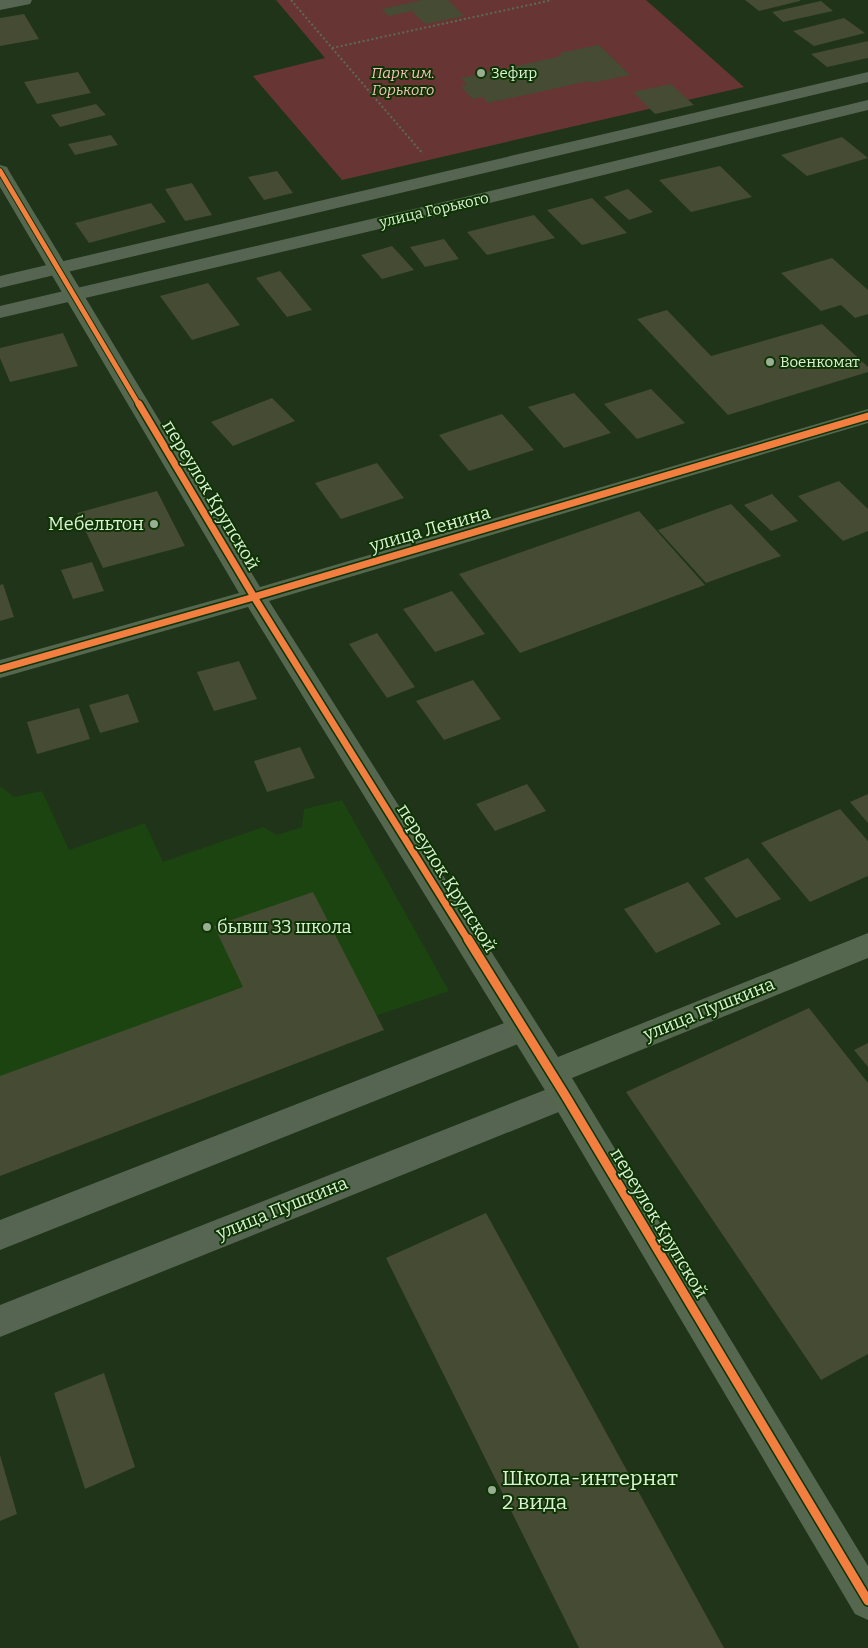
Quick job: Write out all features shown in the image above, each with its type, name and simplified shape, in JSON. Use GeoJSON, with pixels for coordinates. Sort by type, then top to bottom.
{"type":"FeatureCollection","features":[{"type":"Feature","properties":{"kind":"street"},"geometry":{"type":"LineString","coordinates":[[0,5],[24,0]]}},
{"type":"Feature","properties":{"kind":"street","name":"улица Горького"},"geometry":{"type":"LineString","coordinates":[[0,282],[442,176],[868,77]]}},
{"type":"Feature","properties":{"kind":"street","name":"улица Горького"},"geometry":{"type":"LineString","coordinates":[[0,312],[465,204],[868,105]]}},
{"type":"Feature","properties":{"kind":"street","name":"переулок Крупской"},"geometry":{"type":"LineString","coordinates":[[0,171],[254,597],[558,1084],[868,1601]]}},
{"type":"Feature","properties":{"kind":"street","name":"улица Ленина"},"geometry":{"type":"LineString","coordinates":[[0,669],[254,597],[868,416]]}},
{"type":"Feature","properties":{"kind":"street","name":"улица Пушкина"},"geometry":{"type":"LineString","coordinates":[[0,1321],[558,1084],[868,945]]}},
{"type":"Feature","properties":{"kind":"street"},"geometry":{"type":"LineString","coordinates":[[0,1235],[522,1028]]}},
{"type":"Feature","properties":{"kind":"path"},"geometry":{"type":"LineString","coordinates":[[291,0],[442,176]]}},
{"type":"Feature","properties":{"kind":"path"},"geometry":{"type":"LineString","coordinates":[[332,48],[552,0]]}},
{"type":"Feature","properties":{"kind":"shaded area","name":"бывш 33 школа"},"geometry":{"type":"Polygon","coordinates":[[[0,786],[14,797],[42,791],[69,850],[145,823],[163,862],[263,827],[277,835],[302,827],[304,809],[342,800],[449,991],[262,1054],[0,1159],[0,786]]]}},
{"type":"Feature","properties":{"kind":"green space","name":"Парк им. Горького"},"geometry":{"type":"Polygon","coordinates":[[[276,0],[646,0],[744,87],[342,180],[253,76],[325,58],[276,0]]]}},
{"type":"Feature","properties":{"kind":"building"},"geometry":{"type":"Polygon","coordinates":[[[422,0],[448,0],[464,16],[425,24],[412,11],[389,16],[381,9],[422,0]]]}},
{"type":"Feature","properties":{"kind":"building"},"geometry":{"type":"Polygon","coordinates":[[[745,0],[800,0],[800,1],[759,11],[745,0]]]}},
{"type":"Feature","properties":{"kind":"building"},"geometry":{"type":"Polygon","coordinates":[[[821,1],[833,11],[783,22],[772,12],[821,1]]]}},
{"type":"Feature","properties":{"kind":"building"},"geometry":{"type":"Polygon","coordinates":[[[24,14],[39,39],[0,46],[0,18],[24,14]]]}},
{"type":"Feature","properties":{"kind":"building"},"geometry":{"type":"Polygon","coordinates":[[[844,18],[865,33],[814,46],[793,31],[844,18]]]}},
{"type":"Feature","properties":{"kind":"building"},"geometry":{"type":"Polygon","coordinates":[[[868,41],[868,58],[827,67],[811,54],[868,41]]]}},
{"type":"Feature","properties":{"kind":"building"},"geometry":{"type":"Polygon","coordinates":[[[599,45],[630,75],[591,83],[589,81],[488,103],[483,97],[472,99],[461,86],[467,85],[461,78],[562,56],[559,53],[599,45]]]}},
{"type":"Feature","properties":{"kind":"building"},"geometry":{"type":"Polygon","coordinates":[[[78,72],[91,93],[37,104],[24,82],[78,72]]]}},
{"type":"Feature","properties":{"kind":"building"},"geometry":{"type":"Polygon","coordinates":[[[671,84],[694,105],[655,114],[633,92],[671,84]]]}},
{"type":"Feature","properties":{"kind":"building"},"geometry":{"type":"Polygon","coordinates":[[[96,104],[106,115],[60,127],[51,115],[96,104]]]}},
{"type":"Feature","properties":{"kind":"building"},"geometry":{"type":"Polygon","coordinates":[[[111,135],[118,145],[75,155],[68,144],[111,135]]]}},
{"type":"Feature","properties":{"kind":"building"},"geometry":{"type":"Polygon","coordinates":[[[842,137],[868,158],[807,176],[781,155],[842,137]]]}},
{"type":"Feature","properties":{"kind":"building"},"geometry":{"type":"Polygon","coordinates":[[[720,166],[752,197],[691,212],[659,180],[720,166]]]}},
{"type":"Feature","properties":{"kind":"building"},"geometry":{"type":"Polygon","coordinates":[[[277,171],[293,193],[264,200],[248,177],[277,171]]]}},
{"type":"Feature","properties":{"kind":"building"},"geometry":{"type":"Polygon","coordinates":[[[192,183],[212,215],[185,221],[165,189],[192,183]]]}},
{"type":"Feature","properties":{"kind":"building"},"geometry":{"type":"Polygon","coordinates":[[[628,189],[653,212],[629,220],[604,197],[628,189]]]}},
{"type":"Feature","properties":{"kind":"building"},"geometry":{"type":"Polygon","coordinates":[[[592,198],[627,233],[582,245],[547,210],[592,198]]]}},
{"type":"Feature","properties":{"kind":"building"},"geometry":{"type":"Polygon","coordinates":[[[151,203],[166,222],[89,243],[75,223],[151,203]]]}},
{"type":"Feature","properties":{"kind":"building"},"geometry":{"type":"Polygon","coordinates":[[[534,215],[555,238],[487,255],[467,232],[534,215]]]}},
{"type":"Feature","properties":{"kind":"building"},"geometry":{"type":"Polygon","coordinates":[[[444,239],[459,259],[425,267],[410,247],[444,239]]]}},
{"type":"Feature","properties":{"kind":"building"},"geometry":{"type":"Polygon","coordinates":[[[392,246],[414,270],[382,279],[361,255],[392,246]]]}},
{"type":"Feature","properties":{"kind":"building"},"geometry":{"type":"Polygon","coordinates":[[[832,258],[868,290],[868,314],[855,318],[841,305],[821,311],[781,273],[832,258]]]}},
{"type":"Feature","properties":{"kind":"building"},"geometry":{"type":"Polygon","coordinates":[[[280,271],[312,310],[287,317],[256,278],[280,271]]]}},
{"type":"Feature","properties":{"kind":"building"},"geometry":{"type":"Polygon","coordinates":[[[208,283],[240,325],[192,340],[160,296],[208,283]]]}},
{"type":"Feature","properties":{"kind":"building","name":"Военкомат"},"geometry":{"type":"Polygon","coordinates":[[[667,310],[711,356],[822,324],[868,367],[868,372],[728,415],[637,319],[667,310]]]}},
{"type":"Feature","properties":{"kind":"building"},"geometry":{"type":"Polygon","coordinates":[[[63,333],[78,366],[10,382],[0,358],[0,348],[63,333]]]}},
{"type":"Feature","properties":{"kind":"building"},"geometry":{"type":"Polygon","coordinates":[[[651,389],[685,423],[637,439],[604,404],[651,389]]]}},
{"type":"Feature","properties":{"kind":"building"},"geometry":{"type":"Polygon","coordinates":[[[574,393],[611,433],[564,448],[528,407],[574,393]]]}},
{"type":"Feature","properties":{"kind":"building"},"geometry":{"type":"Polygon","coordinates":[[[272,398],[295,421],[233,446],[211,422],[272,398]]]}},
{"type":"Feature","properties":{"kind":"building"},"geometry":{"type":"Polygon","coordinates":[[[502,414],[534,450],[469,471],[439,435],[502,414]]]}},
{"type":"Feature","properties":{"kind":"building"},"geometry":{"type":"Polygon","coordinates":[[[377,463],[404,498],[341,519],[315,483],[377,463]]]}},
{"type":"Feature","properties":{"kind":"building"},"geometry":{"type":"Polygon","coordinates":[[[839,481],[868,509],[868,531],[843,541],[798,496],[839,481]]]}},
{"type":"Feature","properties":{"kind":"building"},"geometry":{"type":"Polygon","coordinates":[[[157,491],[185,546],[103,568],[77,513],[157,491]]]}},
{"type":"Feature","properties":{"kind":"building"},"geometry":{"type":"Polygon","coordinates":[[[772,494],[798,521],[771,531],[744,505],[772,494]]]}},
{"type":"Feature","properties":{"kind":"building"},"geometry":{"type":"Polygon","coordinates":[[[731,504],[781,556],[706,583],[658,530],[731,504]]]}},
{"type":"Feature","properties":{"kind":"building"},"geometry":{"type":"Polygon","coordinates":[[[639,511],[705,585],[520,653],[459,574],[639,511]]]}},
{"type":"Feature","properties":{"kind":"building"},"geometry":{"type":"Polygon","coordinates":[[[92,562],[104,591],[73,599],[61,570],[92,562]]]}},
{"type":"Feature","properties":{"kind":"building"},"geometry":{"type":"Polygon","coordinates":[[[3,584],[14,617],[0,621],[0,585],[3,584]]]}},
{"type":"Feature","properties":{"kind":"building"},"geometry":{"type":"Polygon","coordinates":[[[452,591],[485,634],[435,652],[403,609],[452,591]]]}},
{"type":"Feature","properties":{"kind":"building"},"geometry":{"type":"Polygon","coordinates":[[[377,633],[415,687],[387,698],[349,644],[377,633]]]}},
{"type":"Feature","properties":{"kind":"building"},"geometry":{"type":"Polygon","coordinates":[[[239,661],[257,699],[214,711],[197,672],[239,661]]]}},
{"type":"Feature","properties":{"kind":"building"},"geometry":{"type":"Polygon","coordinates":[[[473,680],[501,719],[444,740],[416,701],[473,680]]]}},
{"type":"Feature","properties":{"kind":"building"},"geometry":{"type":"Polygon","coordinates":[[[128,694],[139,722],[100,733],[89,705],[128,694]]]}},
{"type":"Feature","properties":{"kind":"building"},"geometry":{"type":"Polygon","coordinates":[[[79,708],[90,739],[37,754],[27,722],[79,708]]]}},
{"type":"Feature","properties":{"kind":"building"},"geometry":{"type":"Polygon","coordinates":[[[300,747],[315,778],[267,792],[254,761],[300,747]]]}},
{"type":"Feature","properties":{"kind":"building"},"geometry":{"type":"Polygon","coordinates":[[[527,784],[546,811],[495,831],[476,804],[527,784]]]}},
{"type":"Feature","properties":{"kind":"building"},"geometry":{"type":"Polygon","coordinates":[[[868,794],[868,823],[850,802],[868,794]]]}},
{"type":"Feature","properties":{"kind":"building"},"geometry":{"type":"Polygon","coordinates":[[[840,809],[868,841],[868,876],[810,902],[761,843],[840,809]]]}},
{"type":"Feature","properties":{"kind":"building"},"geometry":{"type":"Polygon","coordinates":[[[748,858],[781,899],[736,918],[704,878],[748,858]]]}},
{"type":"Feature","properties":{"kind":"building"},"geometry":{"type":"Polygon","coordinates":[[[688,882],[721,924],[656,953],[624,909],[688,882]]]}},
{"type":"Feature","properties":{"kind":"building"},"geometry":{"type":"Polygon","coordinates":[[[313,892],[384,1030],[0,1176],[0,1076],[243,987],[214,926],[313,892]]]}},
{"type":"Feature","properties":{"kind":"building"},"geometry":{"type":"Polygon","coordinates":[[[809,1008],[868,1083],[868,1354],[821,1380],[626,1092],[809,1008]]]}},
{"type":"Feature","properties":{"kind":"building"},"geometry":{"type":"Polygon","coordinates":[[[868,1043],[868,1067],[854,1050],[868,1043]]]}},
{"type":"Feature","properties":{"kind":"building"},"geometry":{"type":"Polygon","coordinates":[[[486,1213],[724,1648],[579,1648],[386,1258],[486,1213]]]}},
{"type":"Feature","properties":{"kind":"building"},"geometry":{"type":"Polygon","coordinates":[[[104,1373],[135,1467],[85,1489],[54,1393],[104,1373]]]}},
{"type":"Feature","properties":{"kind":"building"},"geometry":{"type":"Polygon","coordinates":[[[0,1455],[17,1514],[0,1521],[0,1455]]]}},
{"type":"Feature","properties":{"kind":"cycle path"},"geometry":{"type":"LineString","coordinates":[[0,171],[254,597],[565,1095],[868,1601]]}},
{"type":"Feature","properties":{"kind":"cycle path"},"geometry":{"type":"LineString","coordinates":[[0,669],[254,597],[868,416]]}},
{"type":"Feature","properties":{"kind":"place","name":"Зефир"},"geometry":{"type":"Point","coordinates":[481,73]}},
{"type":"Feature","properties":{"kind":"place","name":"Военкомат"},"geometry":{"type":"Point","coordinates":[770,362]}},
{"type":"Feature","properties":{"kind":"place","name":"Мебельтон"},"geometry":{"type":"Point","coordinates":[154,524]}},
{"type":"Feature","properties":{"kind":"place","name":"бывш 33 школа"},"geometry":{"type":"Point","coordinates":[207,927]}},
{"type":"Feature","properties":{"kind":"place","name":"Школа-интернат 2 вида"},"geometry":{"type":"Point","coordinates":[492,1490]}}]}
